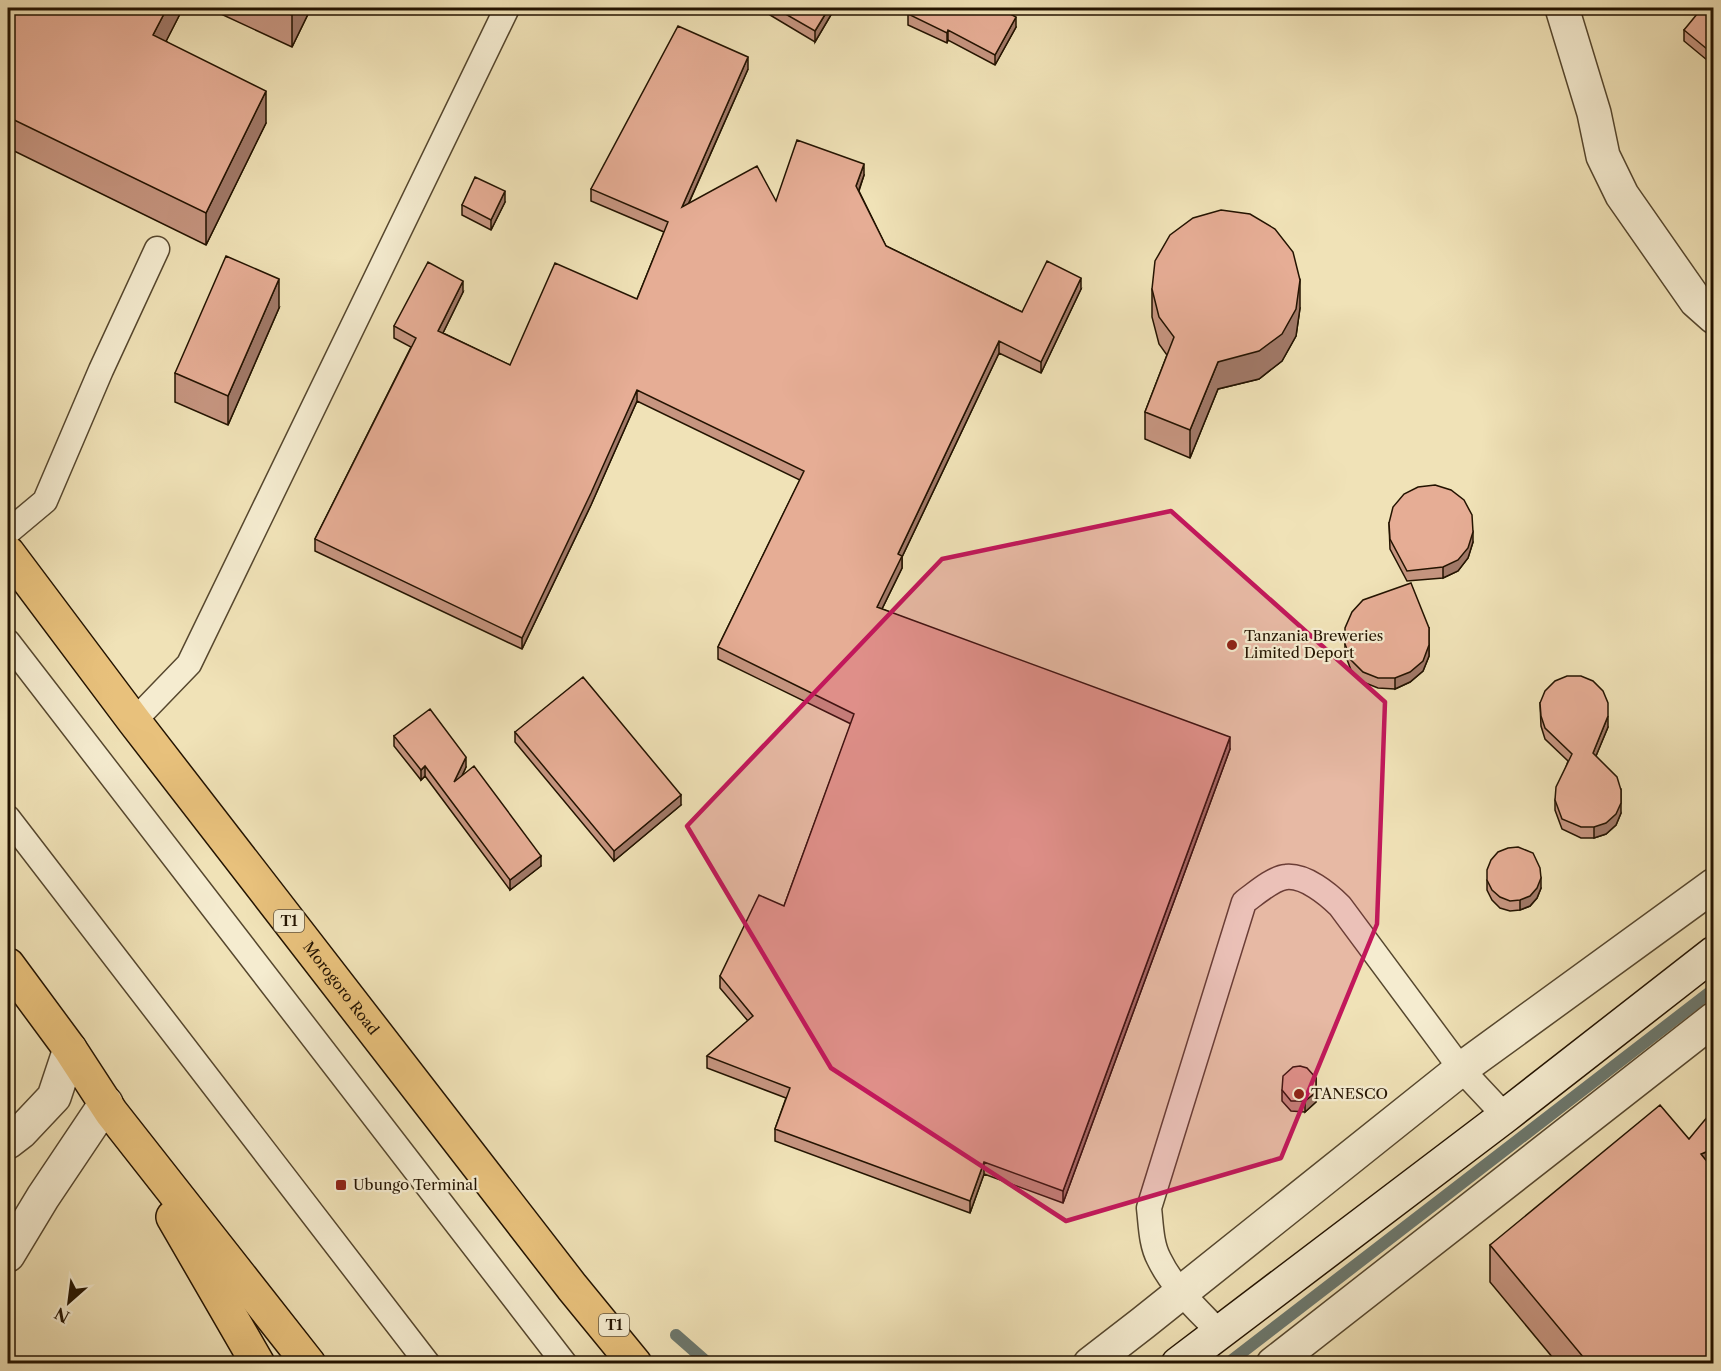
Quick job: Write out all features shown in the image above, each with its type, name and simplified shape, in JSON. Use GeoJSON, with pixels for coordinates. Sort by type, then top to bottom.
{"type":"FeatureCollection","features":[{"type":"Feature","properties":{"kind":"highway","name":"Morogoro Road"},"geometry":{"type":"LineString","coordinates":[[8,553],[134,721],[572,1287],[635,1364]]}},
{"type":"Feature","properties":{"kind":"highway"},"geometry":{"type":"LineString","coordinates":[[8,965],[70,1049],[109,1108],[258,1364]]}},
{"type":"Feature","properties":{"kind":"highway"},"geometry":{"type":"LineString","coordinates":[[109,1108],[309,1364]]}},
{"type":"Feature","properties":{"kind":"highway","name":"T1"},"geometry":{"type":"LineString","coordinates":[[572,1287],[657,1364]]}},
{"type":"Feature","properties":{"kind":"street"},"geometry":{"type":"LineString","coordinates":[[1562,8],[1593,113],[1603,156],[1622,195],[1696,301],[1713,317]]}},
{"type":"Feature","properties":{"kind":"street"},"geometry":{"type":"LineString","coordinates":[[1090,1364],[1461,1069],[1713,885]]}},
{"type":"Feature","properties":{"kind":"street"},"geometry":{"type":"LineString","coordinates":[[1178,1364],[1505,1116],[1713,953]]}},
{"type":"Feature","properties":{"kind":"street"},"geometry":{"type":"LineString","coordinates":[[1273,1364],[1713,1019]]}},
{"type":"Feature","properties":{"kind":"street"},"geometry":{"type":"LineString","coordinates":[[8,1142],[21,1132],[54,1097],[70,1049]]}},
{"type":"Feature","properties":{"kind":"street"},"geometry":{"type":"LineString","coordinates":[[8,1256],[43,1197],[109,1108]]}},
{"type":"Feature","properties":{"kind":"lane"},"geometry":{"type":"LineString","coordinates":[[134,721],[189,664],[507,8]]}},
{"type":"Feature","properties":{"kind":"lane"},"geometry":{"type":"LineString","coordinates":[[8,532],[45,501],[101,370],[157,249]]}},
{"type":"Feature","properties":{"kind":"lane"},"geometry":{"type":"LineString","coordinates":[[8,642],[565,1364]]}},
{"type":"Feature","properties":{"kind":"lane"},"geometry":{"type":"LineString","coordinates":[[8,818],[428,1364]]}},
{"type":"Feature","properties":{"kind":"lane"},"geometry":{"type":"LineString","coordinates":[[1219,1332],[1180,1292],[1158,1258],[1152,1239],[1149,1208],[1244,902],[1268,885],[1285,877],[1305,881],[1325,891],[1340,906],[1461,1069],[1505,1116]]}},
{"type":"Feature","properties":{"kind":"highlighted area"},"geometry":{"type":"Polygon","coordinates":[[[1171,511],[1385,702],[1377,924],[1281,1158],[1066,1221],[831,1068],[687,826],[942,559],[1171,511]]]}},
{"type":"Feature","properties":{"kind":"building"},"geometry":{"type":"Polygon","coordinates":[[[8,8],[167,8],[153,35],[266,91],[206,213],[8,117],[8,8]]]}},
{"type":"Feature","properties":{"kind":"building"},"geometry":{"type":"Polygon","coordinates":[[[275,8],[296,8],[292,15],[275,8]]]}},
{"type":"Feature","properties":{"kind":"building"},"geometry":{"type":"Polygon","coordinates":[[[775,8],[829,8],[815,31],[775,8]]]}},
{"type":"Feature","properties":{"kind":"building"},"geometry":{"type":"Polygon","coordinates":[[[911,8],[999,8],[1016,17],[995,55],[948,30],[947,33],[908,14],[911,8]]]}},
{"type":"Feature","properties":{"kind":"building"},"geometry":{"type":"Polygon","coordinates":[[[1702,8],[1710,8],[1713,11],[1713,54],[1684,30],[1702,8]]]}},
{"type":"Feature","properties":{"kind":"building"},"geometry":{"type":"Polygon","coordinates":[[[678,26],[748,57],[682,207],[757,166],[776,201],[797,140],[864,164],[856,186],[886,246],[1022,312],[1047,261],[1081,278],[1041,362],[999,341],[898,554],[902,556],[877,607],[1230,737],[1063,1191],[984,1162],[970,1201],[775,1129],[790,1088],[707,1056],[753,1016],[720,976],[759,895],[784,906],[854,714],[718,647],[804,471],[637,390],[522,638],[315,539],[416,338],[394,326],[428,262],[463,281],[438,331],[510,365],[555,263],[637,299],[668,222],[591,189],[678,26]]]}},
{"type":"Feature","properties":{"kind":"building"},"geometry":{"type":"Polygon","coordinates":[[[475,177],[505,191],[491,220],[462,205],[475,177]]]}},
{"type":"Feature","properties":{"kind":"building"},"geometry":{"type":"Polygon","coordinates":[[[1221,210],[1250,214],[1275,229],[1293,252],[1300,280],[1296,309],[1282,334],[1259,351],[1218,362],[1190,430],[1145,412],[1174,337],[1159,317],[1152,289],[1155,261],[1170,235],[1193,218],[1221,210]]]}},
{"type":"Feature","properties":{"kind":"building"},"geometry":{"type":"Polygon","coordinates":[[[226,256],[279,279],[228,396],[175,373],[226,256]]]}},
{"type":"Feature","properties":{"kind":"building"},"geometry":{"type":"Polygon","coordinates":[[[1435,485],[1451,490],[1464,500],[1472,515],[1473,532],[1468,548],[1458,560],[1443,567],[1407,571],[1390,539],[1389,523],[1393,507],[1404,494],[1418,487],[1435,485]]]}},
{"type":"Feature","properties":{"kind":"building"},"geometry":{"type":"Polygon","coordinates":[[[1411,583],[1429,628],[1429,645],[1423,661],[1410,672],[1395,678],[1378,678],[1363,672],[1351,660],[1345,644],[1345,628],[1352,612],[1363,600],[1411,583]]]}},
{"type":"Feature","properties":{"kind":"building"},"geometry":{"type":"Polygon","coordinates":[[[1567,676],[1581,676],[1593,681],[1603,691],[1608,703],[1608,716],[1593,753],[1617,777],[1621,790],[1621,803],[1616,814],[1606,823],[1594,827],[1581,827],[1562,819],[1555,800],[1556,787],[1572,754],[1545,728],[1540,703],[1545,691],[1555,681],[1567,676]]]}},
{"type":"Feature","properties":{"kind":"building"},"geometry":{"type":"Polygon","coordinates":[[[583,677],[681,795],[614,851],[515,732],[583,677]]]}},
{"type":"Feature","properties":{"kind":"building"},"geometry":{"type":"Polygon","coordinates":[[[430,709],[466,757],[454,782],[474,766],[541,856],[510,880],[425,766],[421,770],[394,736],[430,709]]]}},
{"type":"Feature","properties":{"kind":"building"},"geometry":{"type":"Polygon","coordinates":[[[1518,847],[1533,853],[1540,868],[1541,878],[1537,888],[1530,896],[1510,901],[1500,897],[1492,890],[1487,880],[1487,870],[1491,860],[1498,852],[1518,847]]]}},
{"type":"Feature","properties":{"kind":"building","name":"TANESCO"},"geometry":{"type":"Polygon","coordinates":[[[1293,1067],[1307,1068],[1316,1078],[1316,1092],[1305,1101],[1291,1101],[1282,1090],[1283,1076],[1293,1067]]]}},
{"type":"Feature","properties":{"kind":"building"},"geometry":{"type":"Polygon","coordinates":[[[8,1085],[13,1093],[8,1098],[8,1085]]]}},
{"type":"Feature","properties":{"kind":"building"},"geometry":{"type":"Polygon","coordinates":[[[1660,1105],[1689,1139],[1713,1110],[1713,1149],[1701,1154],[1713,1169],[1713,1364],[1589,1364],[1490,1245],[1660,1105]]]}},
{"type":"Feature","properties":{"kind":"waterway"},"geometry":{"type":"LineString","coordinates":[[1227,1364],[1714,989]]}},
{"type":"Feature","properties":{"kind":"waterway"},"geometry":{"type":"LineString","coordinates":[[676,1335],[709,1364]]}},
{"type":"Feature","properties":{"kind":"place","name":"Tanzania Breweries Limited Deport"},"geometry":{"type":"Point","coordinates":[1232,645]}},
{"type":"Feature","properties":{"kind":"place","name":"TANESCO"},"geometry":{"type":"Point","coordinates":[1299,1094]}},
{"type":"Feature","properties":{"kind":"place","name":"Ubungo Terminal"},"geometry":{"type":"Point","coordinates":[341,1185]}}]}
